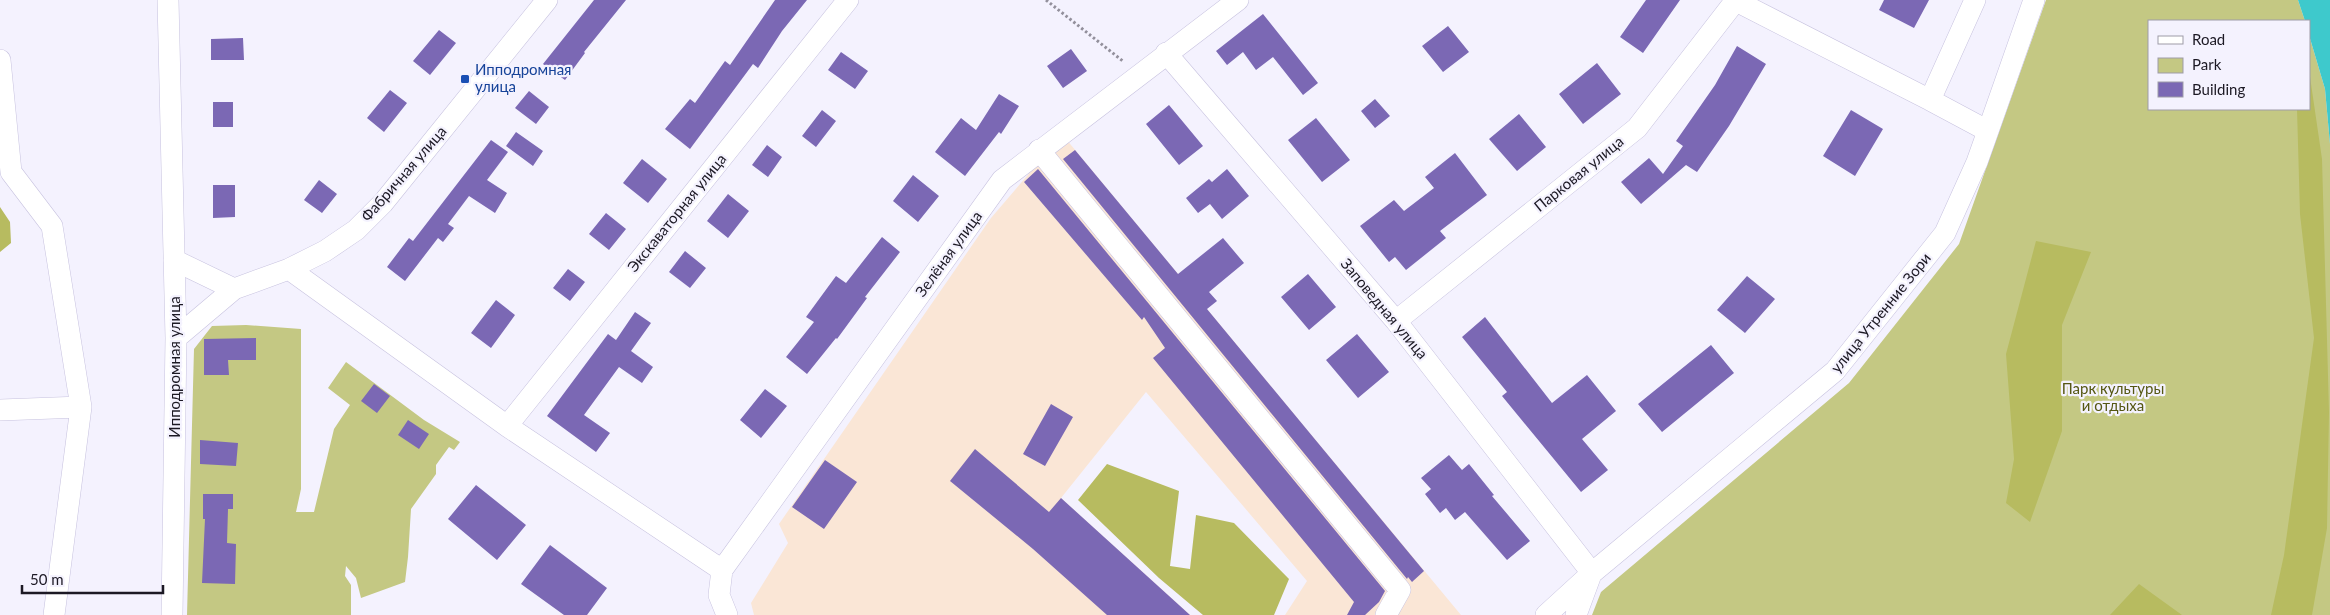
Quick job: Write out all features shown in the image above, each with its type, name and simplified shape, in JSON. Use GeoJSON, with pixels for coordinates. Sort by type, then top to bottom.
{"type":"FeatureCollection","features":[{"type":"Feature","properties":{"kind":"street","name":"Ипподромная улица"},"geometry":{"type":"LineString","coordinates":[[168,0],[176,338],[172,615]]}},
{"type":"Feature","properties":{"kind":"street","name":"Фабричная улица"},"geometry":{"type":"LineString","coordinates":[[176,338],[234,289],[289,269],[325,251],[356,230],[383,203],[547,0]]}},
{"type":"Feature","properties":{"kind":"street","name":"Экскаваторная улица"},"geometry":{"type":"LineString","coordinates":[[507,426],[848,0]]}},
{"type":"Feature","properties":{"kind":"street","name":"Зелёная улица"},"geometry":{"type":"LineString","coordinates":[[722,570],[1002,180],[1166,53],[1238,0]]}},
{"type":"Feature","properties":{"kind":"street"},"geometry":{"type":"LineString","coordinates":[[1930,100],[1974,0]]}},
{"type":"Feature","properties":{"kind":"street","name":"улица Утренние Зори"},"geometry":{"type":"LineString","coordinates":[[1546,615],[1592,573],[1835,372],[1945,233],[1977,162],[2034,0]]}},
{"type":"Feature","properties":{"kind":"street"},"geometry":{"type":"LineString","coordinates":[[1736,1],[1988,130]]}},
{"type":"Feature","properties":{"kind":"street","name":"Парковая улица"},"geometry":{"type":"LineString","coordinates":[[1396,322],[1637,128],[1736,1]]}},
{"type":"Feature","properties":{"kind":"street","name":"Заповедная улица"},"geometry":{"type":"LineString","coordinates":[[1166,53],[1396,322],[1592,573]]}},
{"type":"Feature","properties":{"kind":"street"},"geometry":{"type":"LineString","coordinates":[[0,60],[5,171],[52,226],[82,407],[54,615]]}},
{"type":"Feature","properties":{"kind":"street"},"geometry":{"type":"LineString","coordinates":[[1039,150],[1400,590],[1386,615]]}},
{"type":"Feature","properties":{"kind":"street"},"geometry":{"type":"LineString","coordinates":[[174,260],[234,289]]}},
{"type":"Feature","properties":{"kind":"street"},"geometry":{"type":"LineString","coordinates":[[289,269],[507,426],[722,570],[719,595],[727,615]]}},
{"type":"Feature","properties":{"kind":"street"},"geometry":{"type":"LineString","coordinates":[[0,410],[82,407]]}},
{"type":"Feature","properties":{"kind":"street"},"geometry":{"type":"LineString","coordinates":[[1576,615],[1592,573]]}},
{"type":"Feature","properties":{"kind":"path"},"geometry":{"type":"LineString","coordinates":[[1046,0],[1140,75]]}},
{"type":"Feature","properties":{"kind":"shaded area"},"geometry":{"type":"Polygon","coordinates":[[[1066,139],[1461,615],[1285,615],[1307,581],[1146,392],[1061,498],[1190,615],[754,615],[751,603],[788,543],[779,524],[991,218],[1044,156],[1066,139]]]}},
{"type":"Feature","properties":{"kind":"green space","name":"Парк культуры и отдыха"},"geometry":{"type":"Polygon","coordinates":[[[2046,0],[2298,0],[2305,20],[2148,20],[2148,110],[2310,110],[2310,38],[2325,89],[2330,144],[2330,615],[1592,615],[1601,592],[1849,383],[1959,244],[2046,0]]]}},
{"type":"Feature","properties":{"kind":"green space"},"geometry":{"type":"Polygon","coordinates":[[[2310,77],[2322,159],[2329,412],[2327,528],[2312,615],[2271,615],[2284,555],[2314,338],[2300,214],[2297,110],[2310,110],[2310,77]]]}},
{"type":"Feature","properties":{"kind":"green space"},"geometry":{"type":"Polygon","coordinates":[[[0,207],[10,222],[11,243],[0,252],[0,207]]]}},
{"type":"Feature","properties":{"kind":"green space"},"geometry":{"type":"Polygon","coordinates":[[[2036,241],[2091,252],[2062,325],[2062,431],[2030,522],[2006,503],[2014,459],[2006,354],[2036,241]]]}},
{"type":"Feature","properties":{"kind":"green space"},"geometry":{"type":"Polygon","coordinates":[[[246,325],[301,329],[301,489],[296,512],[314,512],[334,429],[350,405],[328,388],[346,362],[424,420],[460,442],[454,450],[449,447],[436,465],[436,474],[411,509],[405,582],[361,598],[356,578],[346,566],[345,576],[351,585],[351,615],[187,615],[194,349],[212,326],[246,325]]]}},
{"type":"Feature","properties":{"kind":"green space"},"geometry":{"type":"Polygon","coordinates":[[[1107,464],[1179,491],[1170,566],[1190,569],[1196,515],[1234,523],[1289,579],[1274,615],[1203,615],[1159,578],[1078,500],[1107,464]]]}},
{"type":"Feature","properties":{"kind":"green space"},"geometry":{"type":"Polygon","coordinates":[[[2139,584],[2182,615],[2110,615],[2139,584]]]}},
{"type":"Feature","properties":{"kind":"water"},"geometry":{"type":"Polygon","coordinates":[[[2298,0],[2330,0],[2330,144],[2325,89],[2310,38],[2310,20],[2305,20],[2298,0]]]}},
{"type":"Feature","properties":{"kind":"building"},"geometry":{"type":"Polygon","coordinates":[[[594,0],[626,0],[584,52],[565,80],[543,64],[594,0]]]}},
{"type":"Feature","properties":{"kind":"building"},"geometry":{"type":"Polygon","coordinates":[[[775,0],[807,0],[782,31],[758,68],[753,64],[690,149],[665,129],[690,99],[695,103],[725,61],[730,65],[775,0]]]}},
{"type":"Feature","properties":{"kind":"building"},"geometry":{"type":"Polygon","coordinates":[[[1646,0],[1680,0],[1643,53],[1620,37],[1646,0]]]}},
{"type":"Feature","properties":{"kind":"building"},"geometry":{"type":"Polygon","coordinates":[[[1884,0],[1929,0],[1914,28],[1879,10],[1884,0]]]}},
{"type":"Feature","properties":{"kind":"building"},"geometry":{"type":"Polygon","coordinates":[[[1263,14],[1318,83],[1303,95],[1273,57],[1256,70],[1243,52],[1227,65],[1216,51],[1263,14]]]}},
{"type":"Feature","properties":{"kind":"building"},"geometry":{"type":"Polygon","coordinates":[[[1448,26],[1469,52],[1443,72],[1422,46],[1448,26]]]}},
{"type":"Feature","properties":{"kind":"building"},"geometry":{"type":"Polygon","coordinates":[[[439,30],[456,43],[430,75],[413,61],[439,30]]]}},
{"type":"Feature","properties":{"kind":"building"},"geometry":{"type":"Polygon","coordinates":[[[243,38],[244,60],[211,60],[211,39],[243,38]]]}},
{"type":"Feature","properties":{"kind":"building"},"geometry":{"type":"Polygon","coordinates":[[[1737,46],[1766,64],[1729,126],[1697,172],[1686,165],[1641,204],[1621,182],[1649,158],[1663,174],[1683,146],[1676,141],[1715,85],[1737,46]]]}},
{"type":"Feature","properties":{"kind":"building"},"geometry":{"type":"Polygon","coordinates":[[[1071,49],[1087,71],[1063,88],[1047,66],[1071,49]]]}},
{"type":"Feature","properties":{"kind":"building"},"geometry":{"type":"Polygon","coordinates":[[[841,52],[868,71],[855,89],[828,70],[841,52]]]}},
{"type":"Feature","properties":{"kind":"building"},"geometry":{"type":"Polygon","coordinates":[[[1597,63],[1621,94],[1583,124],[1559,94],[1597,63]]]}},
{"type":"Feature","properties":{"kind":"building"},"geometry":{"type":"Polygon","coordinates":[[[390,90],[407,103],[384,132],[367,118],[390,90]]]}},
{"type":"Feature","properties":{"kind":"building"},"geometry":{"type":"Polygon","coordinates":[[[529,91],[549,107],[536,124],[515,108],[529,91]]]}},
{"type":"Feature","properties":{"kind":"building"},"geometry":{"type":"Polygon","coordinates":[[[999,94],[1019,106],[1001,134],[999,132],[965,176],[935,152],[961,118],[976,130],[999,94]]]}},
{"type":"Feature","properties":{"kind":"building"},"geometry":{"type":"Polygon","coordinates":[[[1375,99],[1390,116],[1375,128],[1361,111],[1375,99]]]}},
{"type":"Feature","properties":{"kind":"building"},"geometry":{"type":"Polygon","coordinates":[[[213,102],[233,102],[233,127],[213,127],[213,102]]]}},
{"type":"Feature","properties":{"kind":"building"},"geometry":{"type":"Polygon","coordinates":[[[1169,105],[1203,146],[1179,165],[1146,124],[1169,105]]]}},
{"type":"Feature","properties":{"kind":"building"},"geometry":{"type":"Polygon","coordinates":[[[822,110],[836,121],[816,147],[802,136],[822,110]]]}},
{"type":"Feature","properties":{"kind":"building"},"geometry":{"type":"Polygon","coordinates":[[[1851,110],[1883,129],[1855,176],[1823,156],[1851,110]]]}},
{"type":"Feature","properties":{"kind":"building"},"geometry":{"type":"Polygon","coordinates":[[[1519,114],[1546,147],[1517,171],[1489,139],[1519,114]]]}},
{"type":"Feature","properties":{"kind":"building"},"geometry":{"type":"Polygon","coordinates":[[[1316,118],[1350,160],[1322,182],[1288,140],[1316,118]]]}},
{"type":"Feature","properties":{"kind":"building"},"geometry":{"type":"Polygon","coordinates":[[[516,132],[543,151],[533,166],[506,146],[516,132]]]}},
{"type":"Feature","properties":{"kind":"building"},"geometry":{"type":"Polygon","coordinates":[[[491,140],[508,152],[487,180],[507,193],[495,213],[469,196],[448,224],[454,228],[443,242],[438,238],[405,281],[387,267],[409,238],[413,241],[491,140]]]}},
{"type":"Feature","properties":{"kind":"building"},"geometry":{"type":"Polygon","coordinates":[[[767,145],[782,157],[768,177],[752,165],[767,145]]]}},
{"type":"Feature","properties":{"kind":"building"},"geometry":{"type":"Polygon","coordinates":[[[1075,150],[1178,274],[1223,238],[1244,263],[1209,292],[1217,301],[1207,309],[1424,571],[1412,582],[1408,577],[1407,579],[1063,159],[1075,150]]]}},
{"type":"Feature","properties":{"kind":"building"},"geometry":{"type":"Polygon","coordinates":[[[1455,153],[1487,195],[1440,231],[1446,238],[1406,270],[1395,257],[1389,262],[1360,226],[1394,200],[1404,211],[1434,188],[1425,177],[1455,153]]]}},
{"type":"Feature","properties":{"kind":"building"},"geometry":{"type":"Polygon","coordinates":[[[642,159],[667,179],[648,203],[623,183],[642,159]]]}},
{"type":"Feature","properties":{"kind":"building"},"geometry":{"type":"Polygon","coordinates":[[[1038,169],[1385,591],[1379,602],[1365,615],[1347,615],[1354,602],[1153,358],[1165,348],[1144,317],[1142,320],[1024,182],[1038,169]]]}},
{"type":"Feature","properties":{"kind":"building"},"geometry":{"type":"Polygon","coordinates":[[[1227,169],[1249,196],[1222,219],[1210,204],[1198,213],[1186,198],[1209,179],[1212,182],[1227,169]]]}},
{"type":"Feature","properties":{"kind":"building"},"geometry":{"type":"Polygon","coordinates":[[[913,175],[939,196],[918,222],[893,201],[913,175]]]}},
{"type":"Feature","properties":{"kind":"building"},"geometry":{"type":"Polygon","coordinates":[[[319,180],[337,194],[322,213],[304,200],[319,180]]]}},
{"type":"Feature","properties":{"kind":"building"},"geometry":{"type":"Polygon","coordinates":[[[213,185],[235,185],[235,217],[213,218],[213,185]]]}},
{"type":"Feature","properties":{"kind":"building"},"geometry":{"type":"Polygon","coordinates":[[[728,194],[749,211],[728,238],[707,221],[728,194]]]}},
{"type":"Feature","properties":{"kind":"building"},"geometry":{"type":"Polygon","coordinates":[[[606,213],[626,229],[609,250],[589,234],[606,213]]]}},
{"type":"Feature","properties":{"kind":"building"},"geometry":{"type":"Polygon","coordinates":[[[882,237],[900,252],[865,297],[867,298],[837,339],[807,374],[786,357],[814,322],[806,317],[836,276],[846,283],[882,237]]]}},
{"type":"Feature","properties":{"kind":"building"},"geometry":{"type":"Polygon","coordinates":[[[685,251],[706,268],[690,288],[669,272],[685,251]]]}},
{"type":"Feature","properties":{"kind":"building"},"geometry":{"type":"Polygon","coordinates":[[[568,269],[585,282],[570,301],[553,288],[568,269]]]}},
{"type":"Feature","properties":{"kind":"building"},"geometry":{"type":"Polygon","coordinates":[[[1308,274],[1336,307],[1309,330],[1281,297],[1308,274]]]}},
{"type":"Feature","properties":{"kind":"building"},"geometry":{"type":"Polygon","coordinates":[[[1747,276],[1775,299],[1745,333],[1717,310],[1747,276]]]}},
{"type":"Feature","properties":{"kind":"building"},"geometry":{"type":"Polygon","coordinates":[[[496,300],[515,315],[491,348],[471,333],[496,300]]]}},
{"type":"Feature","properties":{"kind":"building"},"geometry":{"type":"Polygon","coordinates":[[[635,312],[651,323],[631,351],[653,367],[642,383],[619,367],[584,415],[610,433],[596,452],[547,416],[608,334],[616,340],[635,312]]]}},
{"type":"Feature","properties":{"kind":"building"},"geometry":{"type":"Polygon","coordinates":[[[1485,317],[1552,403],[1587,375],[1616,411],[1582,439],[1608,470],[1581,492],[1502,396],[1507,392],[1462,337],[1485,317]]]}},
{"type":"Feature","properties":{"kind":"building"},"geometry":{"type":"Polygon","coordinates":[[[1357,334],[1389,372],[1358,398],[1326,360],[1357,334]]]}},
{"type":"Feature","properties":{"kind":"building"},"geometry":{"type":"Polygon","coordinates":[[[256,338],[256,360],[228,360],[229,375],[204,375],[204,339],[256,338]]]}},
{"type":"Feature","properties":{"kind":"building"},"geometry":{"type":"Polygon","coordinates":[[[1711,345],[1734,373],[1662,432],[1638,404],[1711,345]]]}},
{"type":"Feature","properties":{"kind":"building"},"geometry":{"type":"Polygon","coordinates":[[[374,384],[390,396],[377,413],[361,401],[374,384]]]}},
{"type":"Feature","properties":{"kind":"building"},"geometry":{"type":"Polygon","coordinates":[[[765,389],[787,406],[761,438],[740,420],[765,389]]]}},
{"type":"Feature","properties":{"kind":"building"},"geometry":{"type":"Polygon","coordinates":[[[1051,404],[1073,417],[1045,466],[1023,454],[1051,404]]]}},
{"type":"Feature","properties":{"kind":"building"},"geometry":{"type":"Polygon","coordinates":[[[408,420],[429,434],[419,449],[398,435],[408,420]]]}},
{"type":"Feature","properties":{"kind":"building"},"geometry":{"type":"Polygon","coordinates":[[[200,440],[238,443],[236,466],[200,464],[200,440]]]}},
{"type":"Feature","properties":{"kind":"building"},"geometry":{"type":"Polygon","coordinates":[[[975,449],[1049,512],[1061,498],[1190,615],[1107,615],[1033,549],[950,481],[975,449]]]}},
{"type":"Feature","properties":{"kind":"building"},"geometry":{"type":"Polygon","coordinates":[[[1449,455],[1462,470],[1469,464],[1494,495],[1492,496],[1530,541],[1507,560],[1465,512],[1455,520],[1446,508],[1440,513],[1425,494],[1431,489],[1421,478],[1449,455]]]}},
{"type":"Feature","properties":{"kind":"building"},"geometry":{"type":"Polygon","coordinates":[[[825,460],[857,482],[824,529],[792,507],[825,460]]]}},
{"type":"Feature","properties":{"kind":"building"},"geometry":{"type":"Polygon","coordinates":[[[476,485],[526,525],[497,560],[448,519],[476,485]]]}},
{"type":"Feature","properties":{"kind":"building"},"geometry":{"type":"Polygon","coordinates":[[[203,494],[233,494],[233,509],[228,509],[227,543],[236,544],[235,584],[202,583],[205,519],[203,519],[203,494]]]}},
{"type":"Feature","properties":{"kind":"building"},"geometry":{"type":"Polygon","coordinates":[[[550,545],[607,588],[587,615],[564,615],[521,584],[550,545]]]}},
{"type":"Feature","properties":{"kind":"place","name":"Ипподромная улица"},"geometry":{"type":"Point","coordinates":[465,79]}}]}
